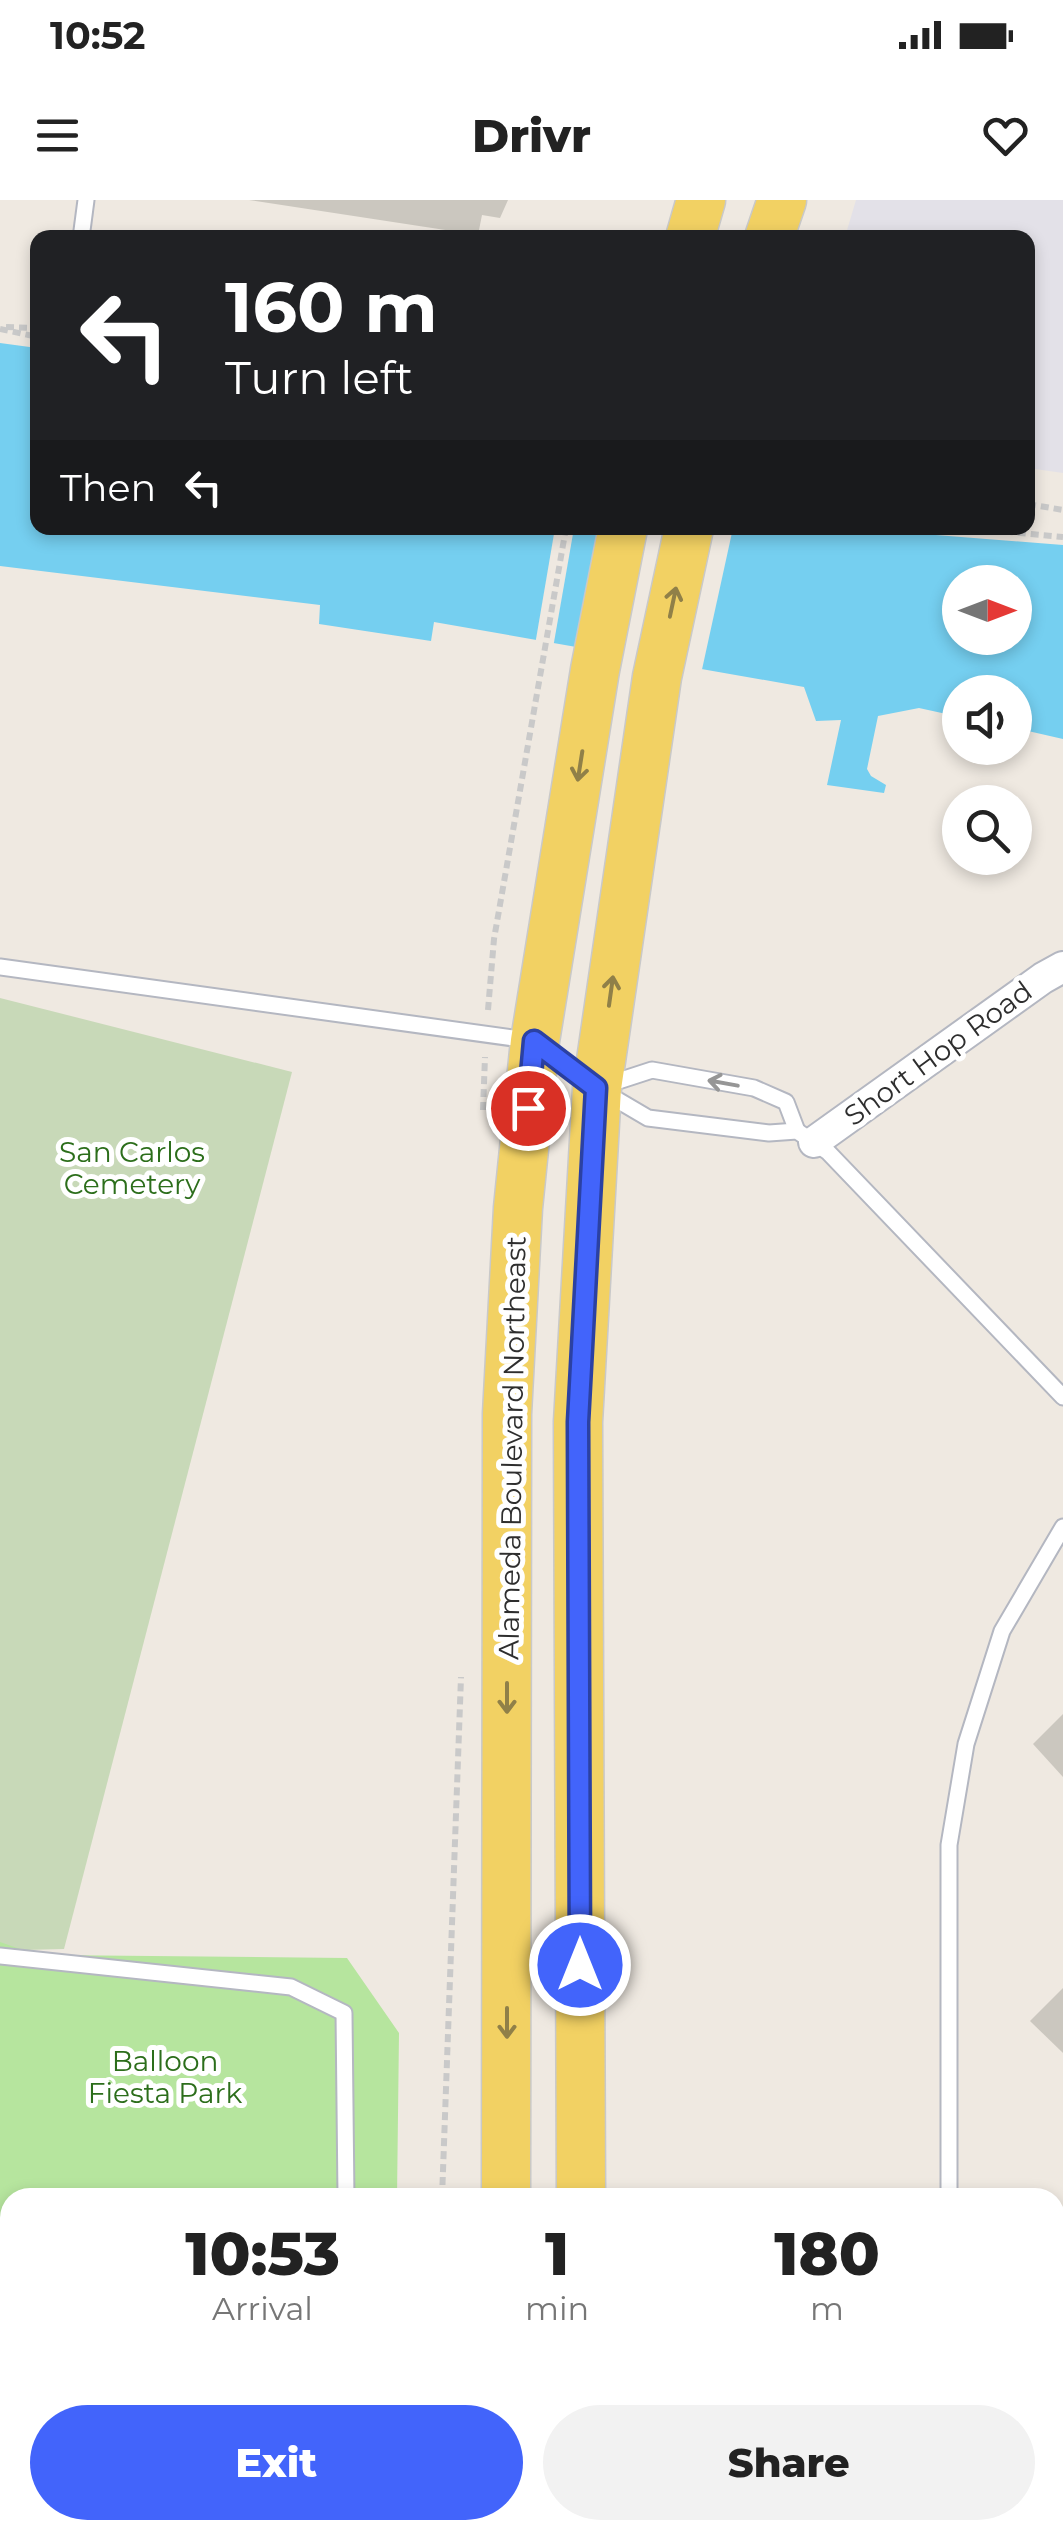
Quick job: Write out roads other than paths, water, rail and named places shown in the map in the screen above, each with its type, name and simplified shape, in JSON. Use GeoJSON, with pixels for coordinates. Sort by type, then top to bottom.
{"type":"FeatureCollection","features":[{"type":"Feature","properties":{"kind":"main road"},"geometry":{"type":"LineString","coordinates":[[692,230],[701,200]]}},
{"type":"Feature","properties":{"kind":"main road"},"geometry":{"type":"LineString","coordinates":[[772,230],[782,200]]}},
{"type":"Feature","properties":{"kind":"main road","name":"Alameda Boulevard Northeast"},"geometry":{"type":"LineString","coordinates":[[506,2188],[508,1414],[518,1208],[534,1041],[595,670],[622,535]]}},
{"type":"Feature","properties":{"kind":"main road"},"geometry":{"type":"LineString","coordinates":[[582,2188],[578,1422],[596,1088],[658,677],[688,535]]}},
{"type":"Feature","properties":{"kind":"street","name":"Short Hop Road"},"geometry":{"type":"LineString","coordinates":[[806,1137],[1063,968]]}},
{"type":"Feature","properties":{"kind":"lane"},"geometry":{"type":"LineString","coordinates":[[82,230],[86,200]]}},
{"type":"Feature","properties":{"kind":"lane"},"geometry":{"type":"LineString","coordinates":[[0,967],[534,1041],[596,1088],[648,1118],[806,1137]]}},
{"type":"Feature","properties":{"kind":"lane"},"geometry":{"type":"LineString","coordinates":[[596,1088],[652,1070],[754,1088],[786,1102],[806,1137],[828,1152],[1063,1397]]}},
{"type":"Feature","properties":{"kind":"lane"},"geometry":{"type":"LineString","coordinates":[[949,2188],[952,1828],[966,1744],[1002,1631],[1063,1526]]}},
{"type":"Feature","properties":{"kind":"lane"},"geometry":{"type":"LineString","coordinates":[[0,1956],[291,1987],[344,2014],[346,2188]]}},
{"type":"Feature","properties":{"kind":"water"},"geometry":{"type":"Polygon","coordinates":[[[0,343],[30,347],[30,535],[936,535],[1063,545],[1063,739],[1032,732],[1032,675],[942,675],[942,713],[919,708],[878,716],[867,769],[886,785],[884,793],[827,785],[841,720],[816,721],[804,687],[434,622],[431,641],[319,624],[320,605],[0,566],[0,343]]]}},
{"type":"Feature","properties":{"kind":"park label","name":"San Carlos Cemetery"},"geometry":{"type":"Point","coordinates":[132,1168]}},
{"type":"Feature","properties":{"kind":"park label","name":"Balloon Fiesta Park"},"geometry":{"type":"Point","coordinates":[165,2077]}}]}
